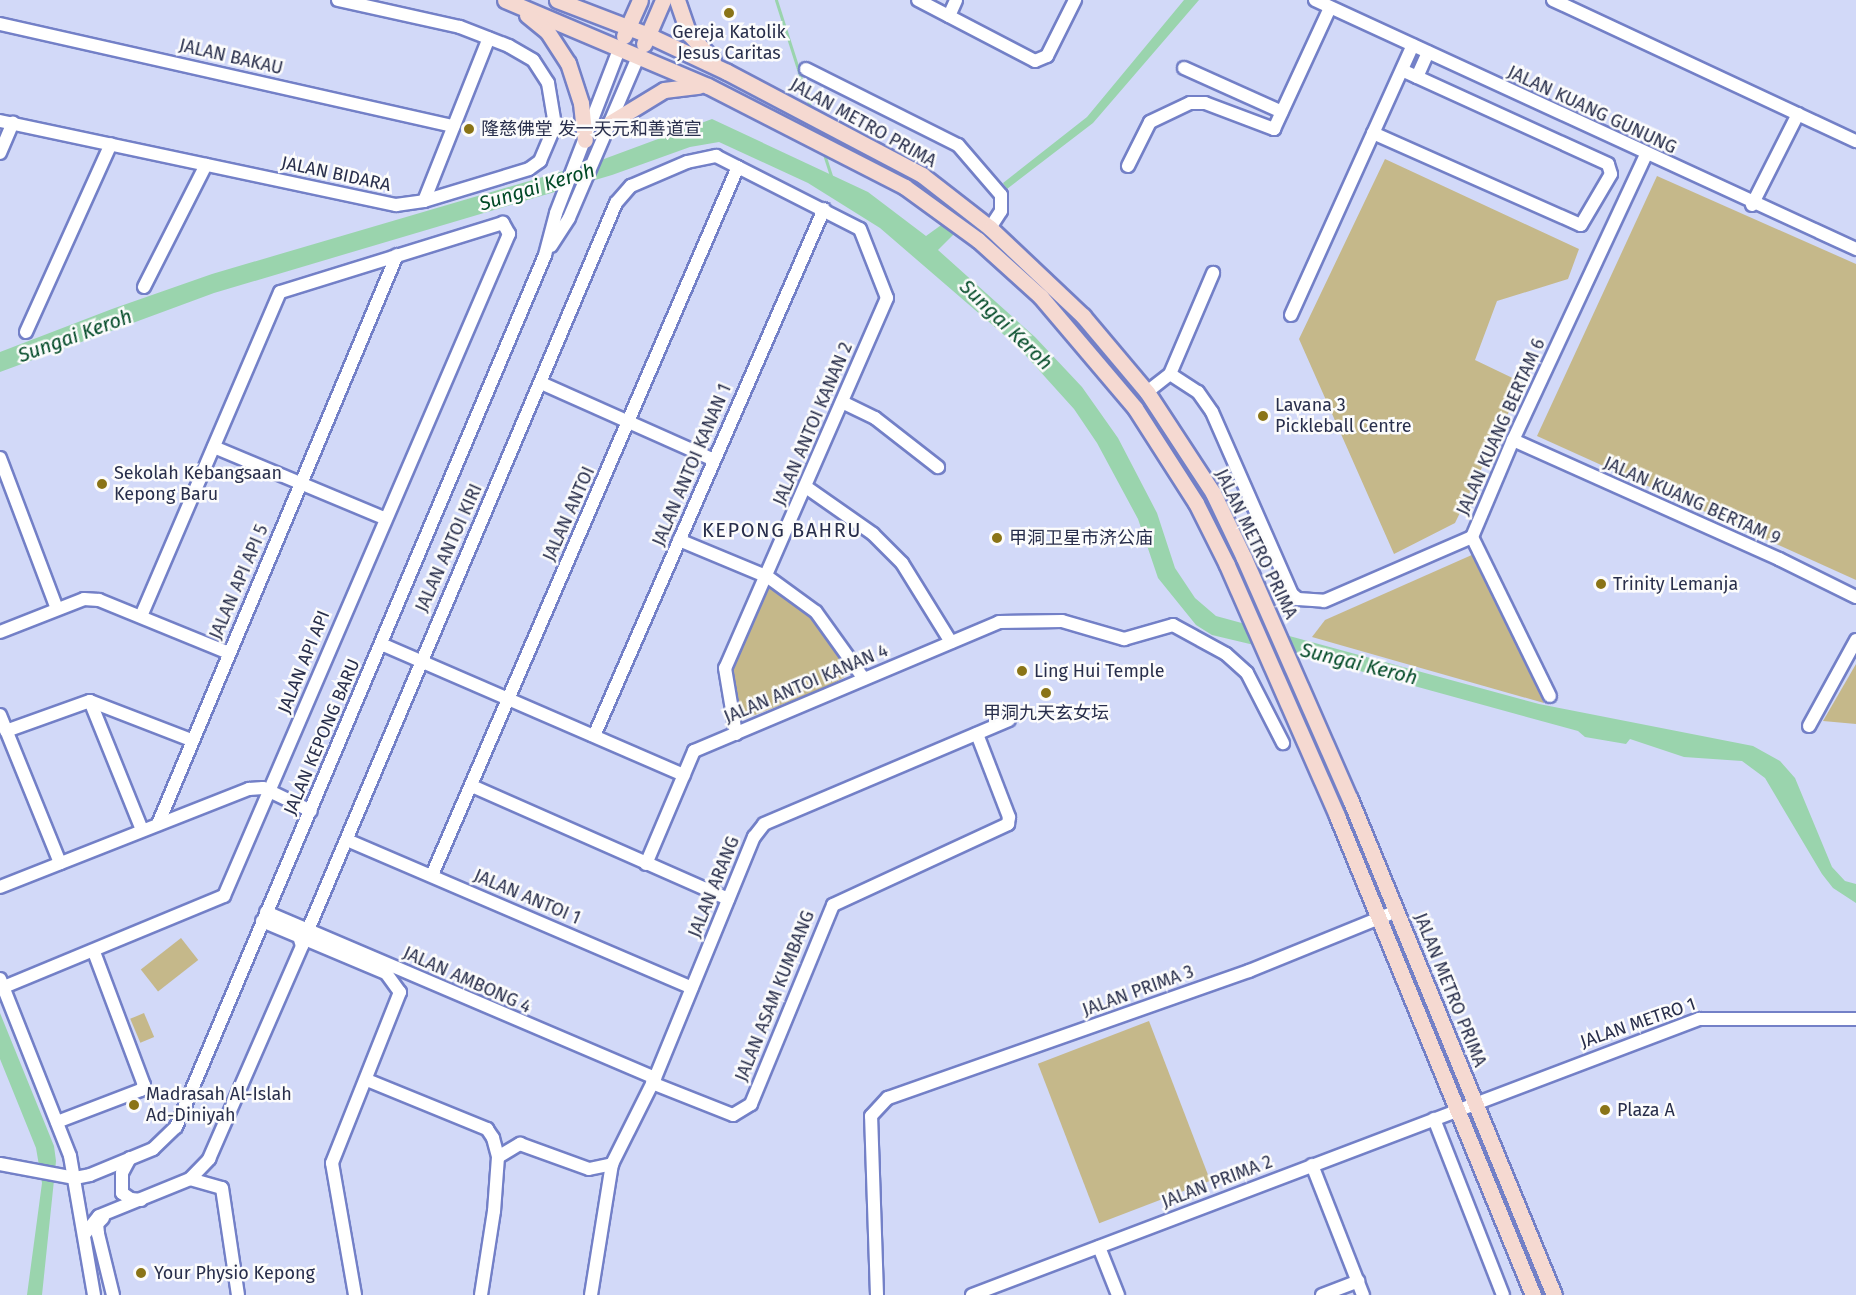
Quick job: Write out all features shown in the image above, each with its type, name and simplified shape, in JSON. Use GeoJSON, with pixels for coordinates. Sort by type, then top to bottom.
{"type":"FeatureCollection","features":[{"type":"Feature","properties":{"kind":"main road","name":"JALAN METRO PRIMA"},"geometry":{"type":"LineString","coordinates":[[557,0],[628,26],[727,72],[922,175],[990,228],[1083,316],[1147,392],[1201,473],[1244,558],[1397,911],[1554,1295]]}},
{"type":"Feature","properties":{"kind":"main road"},"geometry":{"type":"LineString","coordinates":[[620,47],[639,0]]}},
{"type":"Feature","properties":{"kind":"main road"},"geometry":{"type":"LineString","coordinates":[[639,55],[663,0]]}},
{"type":"Feature","properties":{"kind":"main road"},"geometry":{"type":"LineString","coordinates":[[677,0],[688,33],[727,72]]}},
{"type":"Feature","properties":{"kind":"main road","name":"JALAN METRO PRIMA"},"geometry":{"type":"LineString","coordinates":[[508,2],[620,47],[708,86],[904,187],[978,240],[1041,297],[1136,408],[1196,503],[1227,565],[1379,918],[1533,1295]]}},
{"type":"Feature","properties":{"kind":"main road"},"geometry":{"type":"LineString","coordinates":[[508,2],[547,31],[568,63],[581,103],[583,143]]}},
{"type":"Feature","properties":{"kind":"main road"},"geometry":{"type":"LineString","coordinates":[[610,123],[664,90],[680,85],[708,86]]}},
{"type":"Feature","properties":{"kind":"street","name":"JALAN BIDARA"},"geometry":{"type":"LineString","coordinates":[[0,121],[396,205],[424,201],[529,169],[540,161],[552,138],[555,125],[553,98],[542,69],[509,46],[460,27],[338,0]]}},
{"type":"Feature","properties":{"kind":"street"},"geometry":{"type":"LineString","coordinates":[[918,0],[1035,60],[1047,56],[1074,0]]}},
{"type":"Feature","properties":{"kind":"street"},"geometry":{"type":"LineString","coordinates":[[950,16],[956,0]]}},
{"type":"Feature","properties":{"kind":"street","name":"JALAN KUANG GUNUNG"},"geometry":{"type":"LineString","coordinates":[[1315,0],[1752,204],[1856,249]]}},
{"type":"Feature","properties":{"kind":"street"},"geometry":{"type":"LineString","coordinates":[[1553,0],[1856,141]]}},
{"type":"Feature","properties":{"kind":"street"},"geometry":{"type":"LineString","coordinates":[[1128,166],[1150,122],[1190,103],[1205,103],[1274,129],[1330,8]]}},
{"type":"Feature","properties":{"kind":"street","name":"JALAN BAKAU"},"geometry":{"type":"LineString","coordinates":[[0,24],[454,126]]}},
{"type":"Feature","properties":{"kind":"street"},"geometry":{"type":"LineString","coordinates":[[424,201],[489,38]]}},
{"type":"Feature","properties":{"kind":"street"},"geometry":{"type":"LineString","coordinates":[[1291,315],[1413,45]]}},
{"type":"Feature","properties":{"kind":"street","name":"JALAN KEPONG BARU"},"geometry":{"type":"LineString","coordinates":[[75,1178],[153,1149],[176,1127],[545,255],[556,213],[620,47]]}},
{"type":"Feature","properties":{"kind":"street"},"geometry":{"type":"LineString","coordinates":[[1417,77],[1428,52]]}},
{"type":"Feature","properties":{"kind":"street","name":"JALAN KEPONG BARU"},"geometry":{"type":"LineString","coordinates":[[545,255],[569,218],[639,55]]}},
{"type":"Feature","properties":{"kind":"street"},"geometry":{"type":"LineString","coordinates":[[1184,68],[1282,112]]}},
{"type":"Feature","properties":{"kind":"street"},"geometry":{"type":"LineString","coordinates":[[806,69],[958,144],[1001,195],[1001,211],[990,228]]}},
{"type":"Feature","properties":{"kind":"street"},"geometry":{"type":"LineString","coordinates":[[1373,133],[1575,224],[1585,223],[1611,174],[1608,164],[1402,70]]}},
{"type":"Feature","properties":{"kind":"street"},"geometry":{"type":"LineString","coordinates":[[1752,204],[1798,114]]}},
{"type":"Feature","properties":{"kind":"street"},"geometry":{"type":"LineString","coordinates":[[0,153],[13,123]]}},
{"type":"Feature","properties":{"kind":"street"},"geometry":{"type":"LineString","coordinates":[[26,332],[111,144]]}},
{"type":"Feature","properties":{"kind":"street","name":"JALAN KUANG BERTAM 6"},"geometry":{"type":"LineString","coordinates":[[1170,374],[1198,392],[1212,412],[1292,594],[1298,599],[1324,601],[1472,537],[1513,440],[1646,155]]}},
{"type":"Feature","properties":{"kind":"street","name":"JALAN ANTOI KIRI"},"geometry":{"type":"LineString","coordinates":[[190,1179],[216,1146],[302,946],[303,933],[347,840],[420,661],[541,383],[616,203],[631,186],[687,162],[716,156],[738,167]]}},
{"type":"Feature","properties":{"kind":"street"},"geometry":{"type":"LineString","coordinates":[[144,287],[206,165]]}},
{"type":"Feature","properties":{"kind":"street"},"geometry":{"type":"LineString","coordinates":[[738,167],[824,209]]}},
{"type":"Feature","properties":{"kind":"street","name":"JALAN ANTOI"},"geometry":{"type":"LineString","coordinates":[[432,875],[472,786],[506,698],[629,423],[738,167]]}},
{"type":"Feature","properties":{"kind":"street","name":"JALAN ANTOI KANAN 2"},"geometry":{"type":"LineString","coordinates":[[736,734],[725,668],[768,577],[887,298],[860,229],[824,209]]}},
{"type":"Feature","properties":{"kind":"street","name":"JALAN ANTOI KANAN 1"},"geometry":{"type":"LineString","coordinates":[[594,736],[824,209]]}},
{"type":"Feature","properties":{"kind":"street","name":"JALAN API API"},"geometry":{"type":"LineString","coordinates":[[2,983],[94,952],[224,896],[272,792],[384,518],[509,234],[503,224],[398,255]]}},
{"type":"Feature","properties":{"kind":"street"},"geometry":{"type":"LineString","coordinates":[[142,614],[278,296],[284,289],[398,255]]}},
{"type":"Feature","properties":{"kind":"street","name":"JALAN API API 5"},"geometry":{"type":"LineString","coordinates":[[158,824],[191,740],[398,255]]}},
{"type":"Feature","properties":{"kind":"street"},"geometry":{"type":"LineString","coordinates":[[1147,392],[1170,374],[1213,273]]}},
{"type":"Feature","properties":{"kind":"street"},"geometry":{"type":"LineString","coordinates":[[541,383],[714,460]]}},
{"type":"Feature","properties":{"kind":"street"},"geometry":{"type":"LineString","coordinates":[[842,402],[875,418],[938,466]]}},
{"type":"Feature","properties":{"kind":"street","name":"JALAN KUANG BERTAM 9"},"geometry":{"type":"LineString","coordinates":[[1513,440],[1779,559],[1856,597]]}},
{"type":"Feature","properties":{"kind":"street"},"geometry":{"type":"LineString","coordinates":[[214,447],[384,518]]}},
{"type":"Feature","properties":{"kind":"street"},"geometry":{"type":"LineString","coordinates":[[0,458],[57,609]]}},
{"type":"Feature","properties":{"kind":"street"},"geometry":{"type":"LineString","coordinates":[[806,487],[873,534],[902,563],[951,642]]}},
{"type":"Feature","properties":{"kind":"street"},"geometry":{"type":"LineString","coordinates":[[1472,537],[1550,696]]}},
{"type":"Feature","properties":{"kind":"street"},"geometry":{"type":"LineString","coordinates":[[679,540],[768,577],[828,624],[864,679]]}},
{"type":"Feature","properties":{"kind":"street"},"geometry":{"type":"LineString","coordinates":[[0,632],[57,609],[92,599],[142,614],[229,653]]}},
{"type":"Feature","properties":{"kind":"street","name":"JALAN ANTOI KANAN 4"},"geometry":{"type":"LineString","coordinates":[[646,864],[694,751],[999,622],[1048,620],[1124,639],[1173,625],[1226,654],[1247,673],[1283,742]]}},
{"type":"Feature","properties":{"kind":"street"},"geometry":{"type":"LineString","coordinates":[[1809,726],[1856,640]]}},
{"type":"Feature","properties":{"kind":"street"},"geometry":{"type":"LineString","coordinates":[[381,644],[684,775]]}},
{"type":"Feature","properties":{"kind":"street"},"geometry":{"type":"LineString","coordinates":[[6,731],[90,701],[191,740]]}},
{"type":"Feature","properties":{"kind":"street"},"geometry":{"type":"LineString","coordinates":[[90,701],[142,830]]}},
{"type":"Feature","properties":{"kind":"street"},"geometry":{"type":"LineString","coordinates":[[0,715],[60,863]]}},
{"type":"Feature","properties":{"kind":"street","name":"JALAN ARANG"},"geometry":{"type":"LineString","coordinates":[[591,1295],[612,1164],[653,1081],[754,837],[764,824],[1009,720]]}},
{"type":"Feature","properties":{"kind":"street","name":"JALAN ASAM KUMBANG"},"geometry":{"type":"LineString","coordinates":[[653,1081],[733,1114],[751,1104],[833,905],[1005,829],[1009,817],[977,734]]}},
{"type":"Feature","properties":{"kind":"street"},"geometry":{"type":"LineString","coordinates":[[472,786],[728,899]]}},
{"type":"Feature","properties":{"kind":"street"},"geometry":{"type":"LineString","coordinates":[[0,887],[249,789],[272,792],[311,811]]}},
{"type":"Feature","properties":{"kind":"street","name":"JALAN ANTOI 1"},"geometry":{"type":"LineString","coordinates":[[347,840],[692,988]]}},
{"type":"Feature","properties":{"kind":"street","name":"JALAN PRIMA 3"},"geometry":{"type":"LineString","coordinates":[[877,1295],[871,1116],[888,1098],[1249,971],[1397,911]]}},
{"type":"Feature","properties":{"kind":"street","name":"JALAN AMBONG 4"},"geometry":{"type":"LineString","coordinates":[[264,916],[386,973],[396,982],[399,996]]}},
{"type":"Feature","properties":{"kind":"street","name":"JALAN AMBONG 4"},"geometry":{"type":"LineString","coordinates":[[303,933],[424,980],[653,1081]]}},
{"type":"Feature","properties":{"kind":"street"},"geometry":{"type":"LineString","coordinates":[[57,1122],[141,1090],[144,1085],[94,952]]}},
{"type":"Feature","properties":{"kind":"street"},"geometry":{"type":"LineString","coordinates":[[353,1292],[332,1163],[399,996],[424,980]]}},
{"type":"Feature","properties":{"kind":"street"},"geometry":{"type":"LineString","coordinates":[[2,983],[57,1122],[75,1178],[94,1295]]}},
{"type":"Feature","properties":{"kind":"street","name":"JALAN METRO 1"},"geometry":{"type":"LineString","coordinates":[[1475,1102],[1699,1019],[1856,1019]]}},
{"type":"Feature","properties":{"kind":"street"},"geometry":{"type":"LineString","coordinates":[[367,1080],[487,1129],[498,1156],[481,1295]]}},
{"type":"Feature","properties":{"kind":"street","name":"JALAN PRIMA 2"},"geometry":{"type":"LineString","coordinates":[[981,1293],[1475,1102]]}},
{"type":"Feature","properties":{"kind":"street"},"geometry":{"type":"LineString","coordinates":[[1434,1119],[1503,1295]]}},
{"type":"Feature","properties":{"kind":"street"},"geometry":{"type":"LineString","coordinates":[[498,1156],[520,1144],[589,1169],[612,1164]]}},
{"type":"Feature","properties":{"kind":"street"},"geometry":{"type":"LineString","coordinates":[[130,1158],[122,1173],[122,1192],[131,1199],[142,1200]]}},
{"type":"Feature","properties":{"kind":"street"},"geometry":{"type":"LineString","coordinates":[[0,1164],[75,1178]]}},
{"type":"Feature","properties":{"kind":"street"},"geometry":{"type":"LineString","coordinates":[[1312,1165],[1363,1295]]}},
{"type":"Feature","properties":{"kind":"street"},"geometry":{"type":"LineString","coordinates":[[84,1235],[99,1216],[190,1179],[222,1188],[238,1295]]}},
{"type":"Feature","properties":{"kind":"street"},"geometry":{"type":"LineString","coordinates":[[114,1295],[97,1224],[116,1208]]}},
{"type":"Feature","properties":{"kind":"street"},"geometry":{"type":"LineString","coordinates":[[84,1235],[100,1295]]}},
{"type":"Feature","properties":{"kind":"street"},"geometry":{"type":"LineString","coordinates":[[1099,1247],[1118,1295]]}},
{"type":"Feature","properties":{"kind":"street"},"geometry":{"type":"LineString","coordinates":[[1322,1295],[1358,1281]]}},
{"type":"Feature","properties":{"kind":"shaded area"},"geometry":{"type":"Polygon","coordinates":[[[1385,159],[1579,249],[1568,279],[1497,301],[1475,360],[1523,383],[1455,523],[1394,554],[1299,339],[1385,159]]]}},
{"type":"Feature","properties":{"kind":"shaded area"},"geometry":{"type":"Polygon","coordinates":[[[1657,176],[1856,264],[1856,580],[1537,436],[1657,176]]]}},
{"type":"Feature","properties":{"kind":"shaded area"},"geometry":{"type":"Polygon","coordinates":[[[1474,554],[1544,703],[1312,637],[1325,620],[1474,554]]]}},
{"type":"Feature","properties":{"kind":"shaded area"},"geometry":{"type":"Polygon","coordinates":[[[768,577],[816,612],[857,670],[827,687],[734,723],[725,668],[768,577]]]}},
{"type":"Feature","properties":{"kind":"shaded area"},"geometry":{"type":"Polygon","coordinates":[[[1856,664],[1856,724],[1823,721],[1856,664]]]}},
{"type":"Feature","properties":{"kind":"shaded area"},"geometry":{"type":"Polygon","coordinates":[[[181,938],[198,960],[158,991],[141,969],[181,938]]]}},
{"type":"Feature","properties":{"kind":"shaded area"},"geometry":{"type":"Polygon","coordinates":[[[144,1013],[154,1037],[140,1043],[130,1019],[144,1013]]]}},
{"type":"Feature","properties":{"kind":"shaded area"},"geometry":{"type":"Polygon","coordinates":[[[1149,1021],[1210,1181],[1099,1223],[1038,1064],[1149,1021]]]}},
{"type":"Feature","properties":{"kind":"water"},"geometry":{"type":"Polygon","coordinates":[[[1184,0],[1199,0],[1093,123],[1007,189],[1003,183],[1087,117],[1184,0]]]}},
{"type":"Feature","properties":{"kind":"water","name":"Sungai Keroh"},"geometry":{"type":"Polygon","coordinates":[[[712,119],[868,192],[926,236],[944,223],[956,232],[938,250],[1035,337],[1082,387],[1118,438],[1157,513],[1175,568],[1195,598],[1216,616],[1539,704],[1753,746],[1780,761],[1795,778],[1832,867],[1845,881],[1856,884],[1856,903],[1833,888],[1822,874],[1765,778],[1742,761],[1684,757],[1630,739],[1626,744],[1585,737],[1578,731],[1338,665],[1212,635],[1196,625],[1158,578],[1138,519],[1097,443],[1074,409],[1018,347],[880,228],[808,183],[719,142],[690,147],[612,175],[214,293],[0,372],[0,352],[112,309],[212,274],[604,159],[712,119]]]}},
{"type":"Feature","properties":{"kind":"water"},"geometry":{"type":"Polygon","coordinates":[[[0,1013],[54,1146],[56,1161],[42,1295],[27,1295],[42,1183],[36,1148],[0,1059],[0,1013]]]}},
{"type":"Feature","properties":{"kind":"waterway"},"geometry":{"type":"LineString","coordinates":[[776,0],[811,110]]}},
{"type":"Feature","properties":{"kind":"waterway"},"geometry":{"type":"LineString","coordinates":[[823,151],[831,176]]}},
{"type":"Feature","properties":{"kind":"place","name":"Gereja Katolik Jesus Caritas"},"geometry":{"type":"Point","coordinates":[729,13]}},
{"type":"Feature","properties":{"kind":"place","name":"隆慈佛堂 发一天元和善道宣"},"geometry":{"type":"Point","coordinates":[469,129]}},
{"type":"Feature","properties":{"kind":"place","name":"Lavana 3 Pickleball Centre"},"geometry":{"type":"Point","coordinates":[1263,416]}},
{"type":"Feature","properties":{"kind":"place","name":"Sekolah Kebangsaan Kepong Baru"},"geometry":{"type":"Point","coordinates":[102,484]}},
{"type":"Feature","properties":{"kind":"place","name":"甲洞卫星市济公庙"},"geometry":{"type":"Point","coordinates":[997,538]}},
{"type":"Feature","properties":{"kind":"place","name":"Trinity Lemanja"},"geometry":{"type":"Point","coordinates":[1601,584]}},
{"type":"Feature","properties":{"kind":"place","name":"Ling Hui Temple"},"geometry":{"type":"Point","coordinates":[1022,671]}},
{"type":"Feature","properties":{"kind":"place","name":"甲洞九天玄女坛"},"geometry":{"type":"Point","coordinates":[1046,693]}},
{"type":"Feature","properties":{"kind":"place","name":"Madrasah Al-Islah Ad-Diniyah"},"geometry":{"type":"Point","coordinates":[134,1105]}},
{"type":"Feature","properties":{"kind":"place","name":"Plaza A"},"geometry":{"type":"Point","coordinates":[1605,1110]}},
{"type":"Feature","properties":{"kind":"place","name":"Your Physio Kepong"},"geometry":{"type":"Point","coordinates":[141,1273]}},
{"type":"Feature","properties":{"kind":"district","name":"KEPONG BAHRU"},"geometry":{"type":"Point","coordinates":[782,530]}}]}
